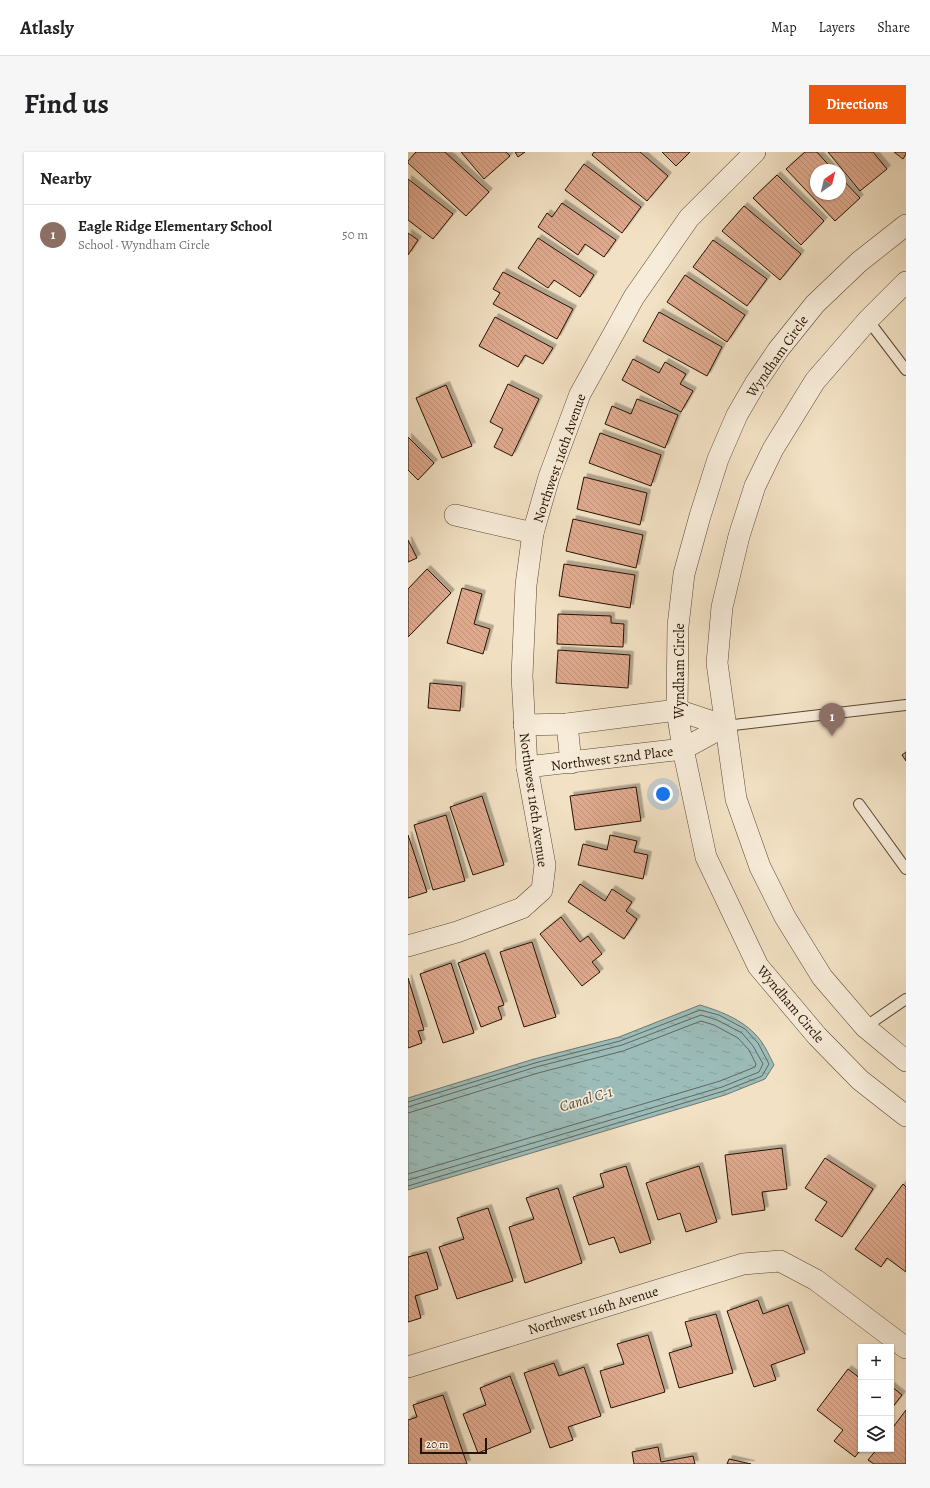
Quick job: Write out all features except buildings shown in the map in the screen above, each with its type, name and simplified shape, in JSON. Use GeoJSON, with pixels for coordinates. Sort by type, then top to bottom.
{"type":"FeatureCollection","features":[{"type":"Feature","properties":{"kind":"street","name":"Northwest 116th Avenue"},"geometry":{"type":"LineString","coordinates":[[408,946],[457,932],[522,908],[542,890],[545,865],[527,767],[522,676],[524,609],[533,533],[550,477],[580,394],[634,297],[689,218],[755,152]]}},
{"type":"Feature","properties":{"kind":"street","name":"Wyndham Circle"},"geometry":{"type":"LineString","coordinates":[[906,225],[859,262],[815,304],[778,350],[755,384],[737,415],[718,460],[700,516],[684,574],[678,626],[677,710],[683,750],[706,857],[758,966],[817,1036],[860,1080],[906,1116]]}},
{"type":"Feature","properties":{"kind":"street"},"geometry":{"type":"LineString","coordinates":[[906,282],[868,320],[815,381],[773,449],[755,486],[739,536],[722,607],[717,663],[736,799],[760,867],[785,917],[822,977],[865,1027],[906,1061]]}},
{"type":"Feature","properties":{"kind":"street"},"geometry":{"type":"LineString","coordinates":[[455,516],[533,533]]}},
{"type":"Feature","properties":{"kind":"street"},"geometry":{"type":"LineString","coordinates":[[524,725],[567,724],[677,710],[726,726]]}},
{"type":"Feature","properties":{"kind":"street"},"geometry":{"type":"LineString","coordinates":[[567,724],[571,763]]}},
{"type":"Feature","properties":{"kind":"street","name":"Northwest 52nd Place"},"geometry":{"type":"LineString","coordinates":[[527,767],[683,750],[726,726]]}},
{"type":"Feature","properties":{"kind":"street","name":"Northwest 116th Avenue"},"geometry":{"type":"LineString","coordinates":[[408,1367],[744,1264],[780,1261],[816,1280],[906,1348]]}},
{"type":"Feature","properties":{"kind":"lane"},"geometry":{"type":"LineString","coordinates":[[868,320],[906,370]]}},
{"type":"Feature","properties":{"kind":"lane"},"geometry":{"type":"LineString","coordinates":[[726,726],[906,705]]}},
{"type":"Feature","properties":{"kind":"lane"},"geometry":{"type":"LineString","coordinates":[[859,804],[906,869]]}},
{"type":"Feature","properties":{"kind":"lane"},"geometry":{"type":"LineString","coordinates":[[865,1027],[906,999]]}},
{"type":"Feature","properties":{"kind":"water","name":"Canal C-1"},"geometry":{"type":"Polygon","coordinates":[[[700,1005],[734,1018],[755,1034],[763,1044],[774,1065],[765,1079],[725,1095],[408,1190],[408,1098],[534,1059],[619,1037],[700,1005]]]}},
{"type":"Feature","properties":{"kind":"place","name":"Eagle Ridge Elementary School"},"geometry":{"type":"Point","coordinates":[832,736]}}]}
